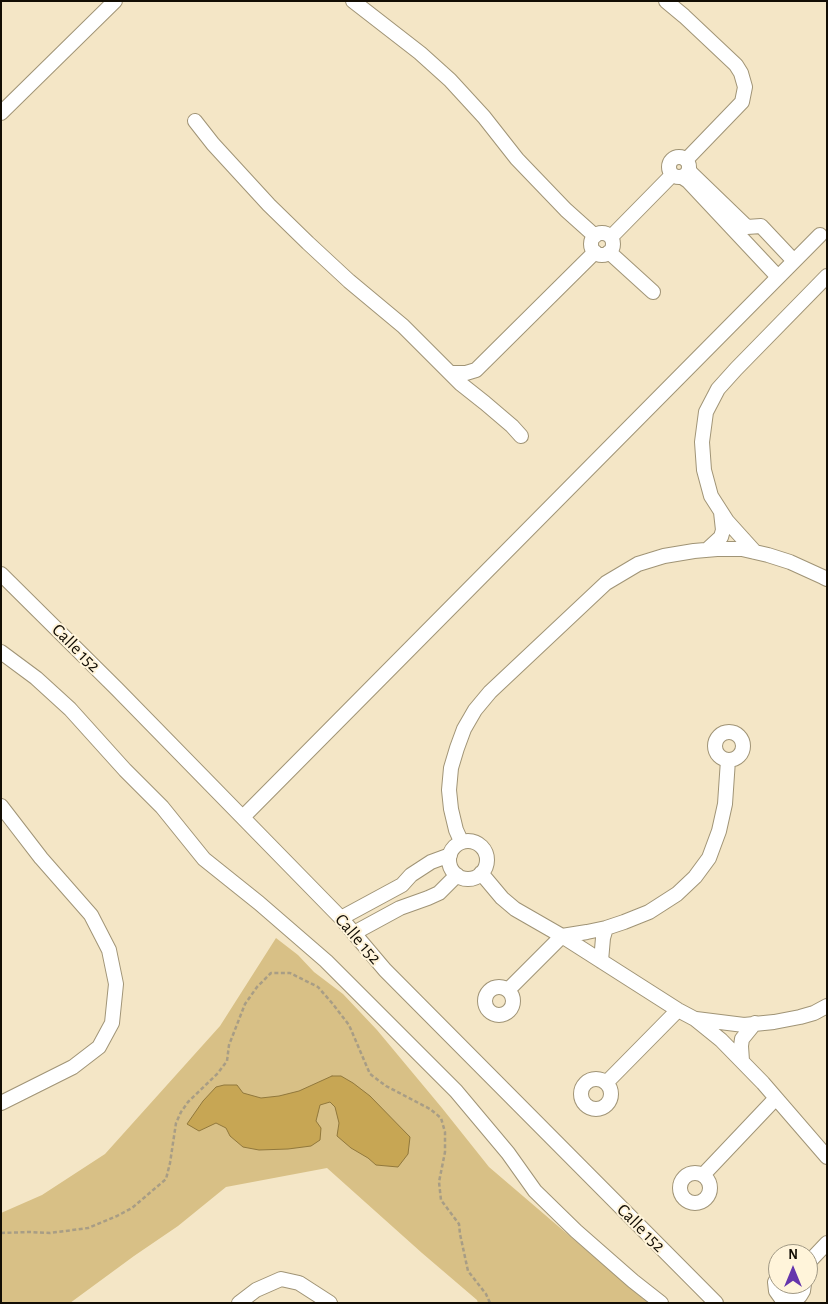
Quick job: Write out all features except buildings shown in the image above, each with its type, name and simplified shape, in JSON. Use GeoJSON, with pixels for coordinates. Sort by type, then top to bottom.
{"type":"FeatureCollection","features":[{"type":"Feature","properties":{"kind":"street"},"geometry":{"type":"LineString","coordinates":[[1,113],[114,1]]}},
{"type":"Feature","properties":{"kind":"street"},"geometry":{"type":"LineString","coordinates":[[353,1],[420,53],[450,80],[484,117],[517,159],[566,210],[595,236]]}},
{"type":"Feature","properties":{"kind":"street"},"geometry":{"type":"LineString","coordinates":[[610,237],[682,170],[742,102],[745,87],[741,73],[736,65],[666,1]]}},
{"type":"Feature","properties":{"kind":"street"},"geometry":{"type":"LineString","coordinates":[[195,121],[213,144],[269,205],[342,274],[403,326],[461,384],[512,426],[521,436]]}},
{"type":"Feature","properties":{"kind":"street"},"geometry":{"type":"LineString","coordinates":[[682,170],[691,173],[747,227],[761,226],[794,261]]}},
{"type":"Feature","properties":{"kind":"street"},"geometry":{"type":"LineString","coordinates":[[682,170],[688,181],[778,277]]}},
{"type":"Feature","properties":{"kind":"street"},"geometry":{"type":"LineString","coordinates":[[606,234],[610,237],[613,242],[609,252],[599,254],[595,252],[591,244],[595,236],[606,234]]}},
{"type":"Feature","properties":{"kind":"street"},"geometry":{"type":"LineString","coordinates":[[242,817],[820,235]]}},
{"type":"Feature","properties":{"kind":"street"},"geometry":{"type":"LineString","coordinates":[[450,373],[466,373],[476,370],[595,252]]}},
{"type":"Feature","properties":{"kind":"street"},"geometry":{"type":"LineString","coordinates":[[609,252],[653,292]]}},
{"type":"Feature","properties":{"kind":"street"},"geometry":{"type":"LineString","coordinates":[[755,552],[728,521],[711,496],[704,470],[702,442],[706,412],[718,389],[827,276]]}},
{"type":"Feature","properties":{"kind":"street"},"geometry":{"type":"LineString","coordinates":[[476,370],[477,396]]}},
{"type":"Feature","properties":{"kind":"street"},"geometry":{"type":"LineString","coordinates":[[708,549],[720,537],[723,530],[721,511]]}},
{"type":"Feature","properties":{"kind":"street"},"geometry":{"type":"LineString","coordinates":[[461,841],[451,809],[449,790],[451,768],[464,729],[475,710],[490,692],[606,584],[638,564],[664,556],[708,549],[742,549],[755,552],[790,562],[827,579]]}},
{"type":"Feature","properties":{"kind":"street"},"geometry":{"type":"LineString","coordinates":[[810,571],[827,569]]}},
{"type":"Feature","properties":{"kind":"street","name":"Calle 152"},"geometry":{"type":"LineString","coordinates":[[1,574],[117,689],[341,918],[385,970],[716,1303]]}},
{"type":"Feature","properties":{"kind":"street"},"geometry":{"type":"LineString","coordinates":[[1,652],[36,678],[70,709],[125,770],[162,807],[204,858],[326,962],[456,1091],[508,1153],[535,1191],[576,1231],[661,1303]]}},
{"type":"Feature","properties":{"kind":"street"},"geometry":{"type":"LineString","coordinates":[[508,990],[562,936],[606,928],[649,912],[677,894],[695,877],[709,858],[719,831],[725,804],[728,760]]}},
{"type":"Feature","properties":{"kind":"street"},"geometry":{"type":"LineString","coordinates":[[1,806],[41,858],[91,915],[109,950],[116,984],[112,1023],[99,1047],[73,1067],[1,1103]]}},
{"type":"Feature","properties":{"kind":"street"},"geometry":{"type":"LineString","coordinates":[[469,840],[475,842],[485,850],[487,862],[485,868],[476,877],[463,878],[457,875],[450,866],[452,849],[461,841],[469,840]]}},
{"type":"Feature","properties":{"kind":"street"},"geometry":{"type":"LineString","coordinates":[[341,918],[402,885],[411,875],[430,862],[450,855]]}},
{"type":"Feature","properties":{"kind":"street"},"geometry":{"type":"LineString","coordinates":[[481,873],[509,904],[695,1019],[721,1040],[776,1098],[827,1157]]}},
{"type":"Feature","properties":{"kind":"street"},"geometry":{"type":"LineString","coordinates":[[354,933],[400,908],[439,893],[457,875]]}},
{"type":"Feature","properties":{"kind":"street"},"geometry":{"type":"LineString","coordinates":[[601,961],[606,928]]}},
{"type":"Feature","properties":{"kind":"street"},"geometry":{"type":"LineString","coordinates":[[695,1019],[744,1024],[774,1022],[814,1013],[827,1006]]}},
{"type":"Feature","properties":{"kind":"street"},"geometry":{"type":"LineString","coordinates":[[606,1083],[678,1010]]}},
{"type":"Feature","properties":{"kind":"street"},"geometry":{"type":"LineString","coordinates":[[742,1061],[742,1040],[755,1023]]}},
{"type":"Feature","properties":{"kind":"street"},"geometry":{"type":"LineString","coordinates":[[703,1175],[776,1098]]}},
{"type":"Feature","properties":{"kind":"street"},"geometry":{"type":"LineString","coordinates":[[818,1252],[827,1243]]}},
{"type":"Feature","properties":{"kind":"street"},"geometry":{"type":"LineString","coordinates":[[239,1303],[256,1290],[281,1279],[300,1284],[330,1303]]}},
{"type":"Feature","properties":{"kind":"street"},"geometry":{"type":"LineString","coordinates":[[778,1294],[786,1300],[791,1300],[801,1294]]}},
{"type":"Feature","properties":{"kind":"path"},"geometry":{"type":"LineString","coordinates":[[1,1233],[50,1233],[88,1228],[117,1216],[143,1200],[166,1179],[176,1123],[181,1112],[227,1061],[229,1045],[245,1004],[256,986],[271,974],[290,974],[318,987],[332,1003],[349,1025],[370,1074],[386,1086],[430,1109],[442,1118],[445,1132],[445,1152],[440,1182],[442,1200],[459,1224],[468,1271],[486,1294],[490,1303]]}},
{"type":"Feature","properties":{"kind":"shaded area"},"geometry":{"type":"Polygon","coordinates":[[[276,938],[298,955],[314,972],[343,994],[377,1030],[489,1167],[648,1303],[478,1303],[477,1300],[327,1168],[226,1187],[178,1226],[70,1303],[1,1303],[1,1213],[42,1195],[105,1154],[220,1026],[276,938]]]}},
{"type":"Feature","properties":{"kind":"shaded area"},"geometry":{"type":"Polygon","coordinates":[[[332,1076],[341,1076],[370,1096],[410,1137],[408,1154],[398,1167],[376,1165],[337,1136],[339,1123],[335,1107],[330,1102],[320,1105],[316,1121],[321,1128],[320,1140],[311,1146],[259,1150],[243,1147],[230,1136],[226,1128],[216,1123],[199,1131],[187,1124],[203,1101],[216,1087],[237,1085],[243,1093],[261,1098],[299,1091],[332,1076]]]}}]}
